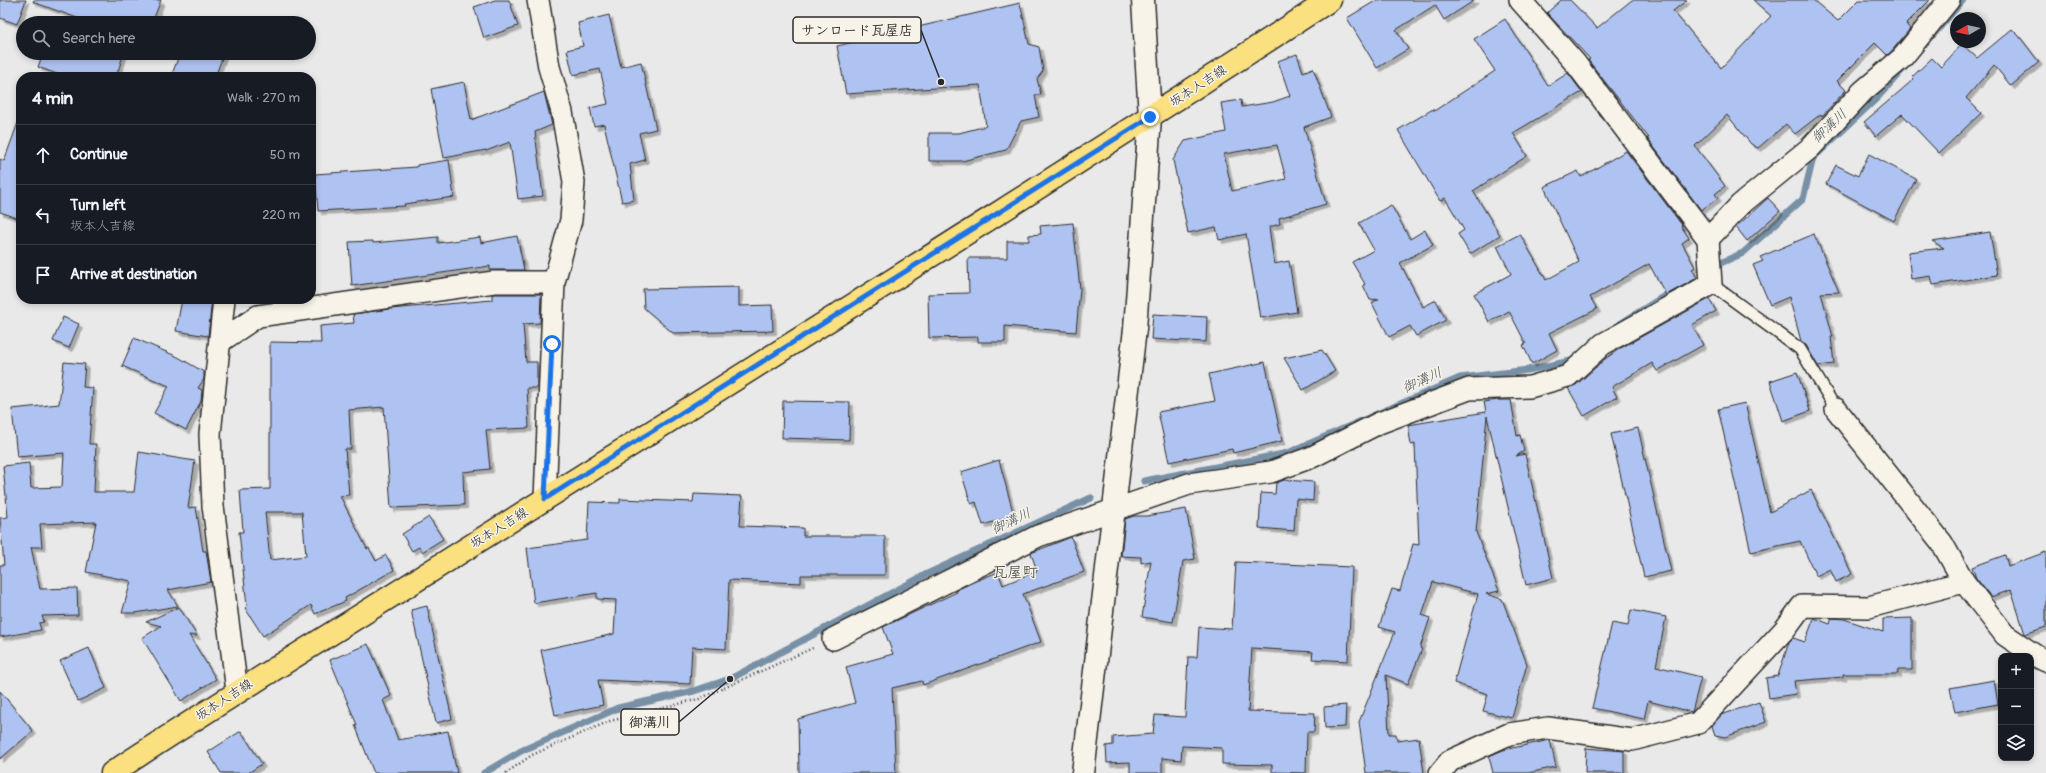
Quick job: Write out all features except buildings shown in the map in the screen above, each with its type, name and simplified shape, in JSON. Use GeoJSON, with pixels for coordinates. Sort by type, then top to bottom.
{"type":"FeatureCollection","features":[{"type":"Feature","properties":{"kind":"main road","name":"坂本人吉線"},"geometry":{"type":"LineString","coordinates":[[112,773],[237,691],[545,499],[1150,117],[1330,0]]}},
{"type":"Feature","properties":{"kind":"street"},"geometry":{"type":"LineString","coordinates":[[538,0],[549,67],[562,112],[574,182],[572,220],[554,282],[545,499]]}},
{"type":"Feature","properties":{"kind":"street"},"geometry":{"type":"LineString","coordinates":[[1083,773],[1112,510],[1135,328],[1150,117],[1143,0]]}},
{"type":"Feature","properties":{"kind":"street"},"geometry":{"type":"LineString","coordinates":[[833,639],[1038,536],[1189,484],[1271,472],[1312,457],[1379,423],[1469,389],[1530,388],[1568,376],[1603,344],[1710,284],[1708,239],[1576,64],[1520,0]]}},
{"type":"Feature","properties":{"kind":"street"},"geometry":{"type":"LineString","coordinates":[[1708,239],[1740,205],[1810,148],[1863,91],[1902,58],[1949,0]]}},
{"type":"Feature","properties":{"kind":"street"},"geometry":{"type":"LineString","coordinates":[[221,340],[258,316],[494,282],[554,282]]}},
{"type":"Feature","properties":{"kind":"street"},"geometry":{"type":"LineString","coordinates":[[224,304],[210,434],[213,506],[237,691]]}},
{"type":"Feature","properties":{"kind":"street"},"geometry":{"type":"LineString","coordinates":[[1836,409],[1942,543],[1964,582],[2005,635],[2043,657]]}},
{"type":"Feature","properties":{"kind":"street"},"geometry":{"type":"LineString","coordinates":[[1440,773],[1450,761],[1509,734],[1548,728],[1632,740],[1698,723],[1785,629],[1802,606],[1869,607],[1964,582]]}},
{"type":"Feature","properties":{"kind":"lane"},"geometry":{"type":"LineString","coordinates":[[1710,284],[1800,349],[1836,409]]}},
{"type":"Feature","properties":{"kind":"path"},"geometry":{"type":"LineString","coordinates":[[506,773],[532,755],[610,721],[699,699],[833,639]]}},
{"type":"Feature","properties":{"kind":"waterway","name":"御溝川"},"geometry":{"type":"LineString","coordinates":[[1933,35],[1963,0]]}},
{"type":"Feature","properties":{"kind":"waterway","name":"御溝川"},"geometry":{"type":"LineString","coordinates":[[1716,265],[1743,253],[1803,199],[1813,158],[1877,98],[1904,68]]}},
{"type":"Feature","properties":{"kind":"waterway","name":"御溝川"},"geometry":{"type":"LineString","coordinates":[[1617,326],[1674,290]]}},
{"type":"Feature","properties":{"kind":"waterway","name":"御溝川"},"geometry":{"type":"LineString","coordinates":[[1144,481],[1288,453],[1460,378],[1528,370],[1571,361],[1575,358]]}},
{"type":"Feature","properties":{"kind":"waterway","name":"御溝川"},"geometry":{"type":"LineString","coordinates":[[484,773],[521,751],[618,708],[694,691],[730,679],[925,575],[1091,498]]}},
{"type":"Feature","properties":{"kind":"place","name":"サンロード瓦屋店"},"geometry":{"type":"Point","coordinates":[941,82]}},
{"type":"Feature","properties":{"kind":"place","name":"御溝川"},"geometry":{"type":"Point","coordinates":[730,679]}},
{"type":"Feature","properties":{"kind":"district","name":"瓦屋町"},"geometry":{"type":"Point","coordinates":[1015,572]}},
{"type":"Feature","properties":{"kind":"route"},"geometry":{"type":"LineString","coordinates":[[552,344],[545,499],[1150,117]]}}]}
